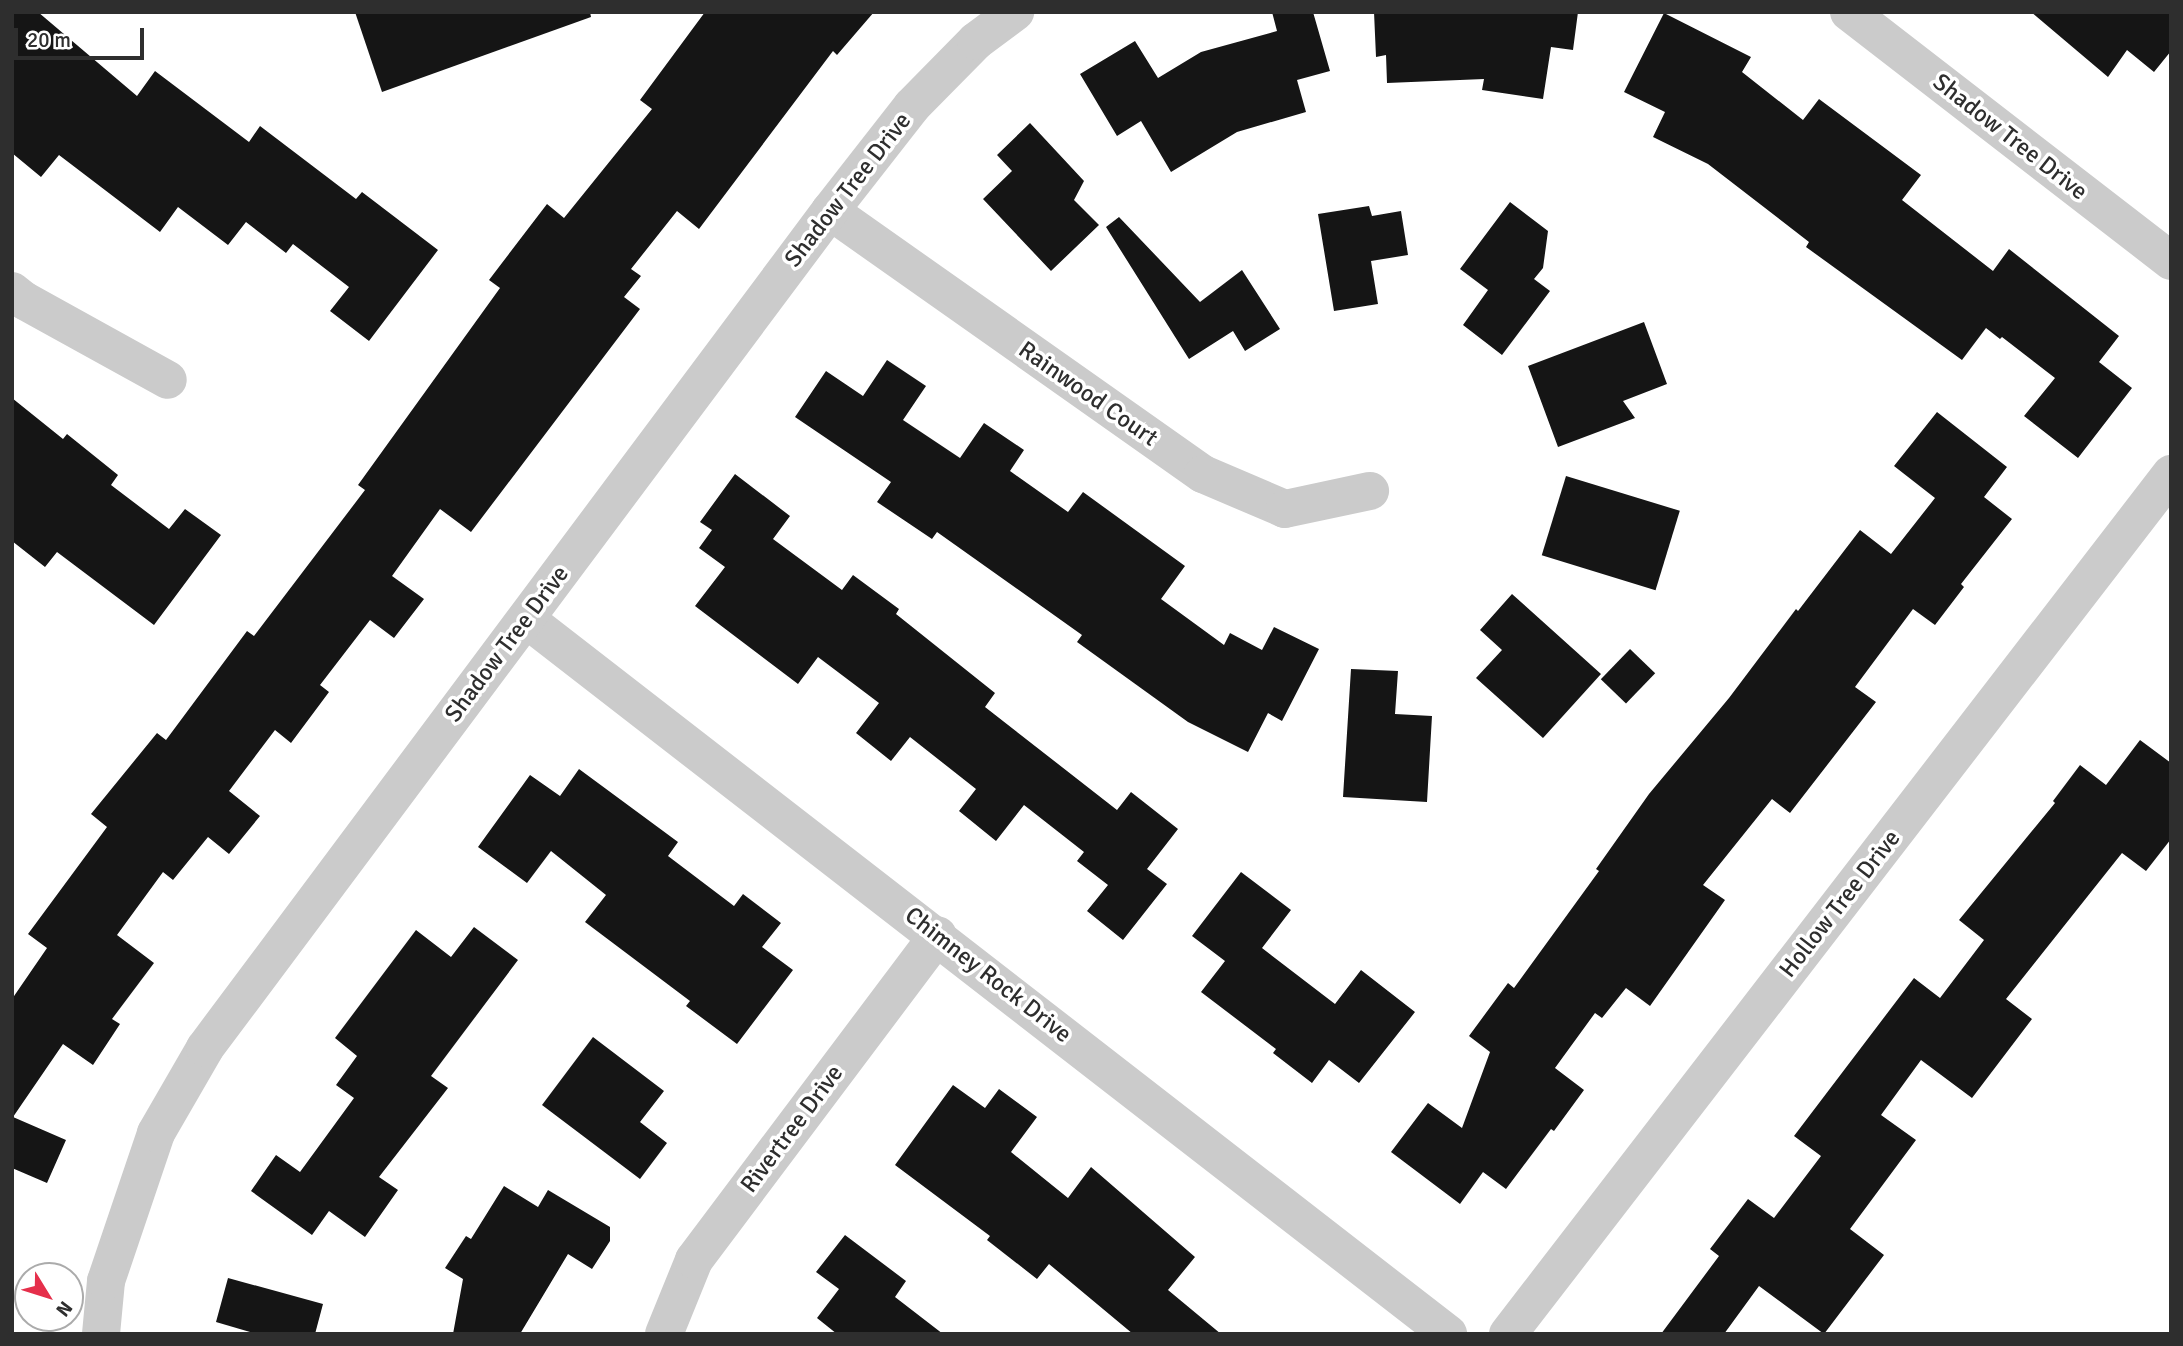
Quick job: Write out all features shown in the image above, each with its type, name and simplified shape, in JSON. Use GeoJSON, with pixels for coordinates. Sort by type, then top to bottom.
{"type":"FeatureCollection","features":[{"type":"Feature","properties":{"kind":"street","name":"Shadow Tree Drive"},"geometry":{"type":"LineString","coordinates":[[101,1334],[106,1281],[156,1133],[205,1048],[830,211],[912,106],[976,41],[1015,12]]}},
{"type":"Feature","properties":{"kind":"street","name":"Shadow Tree Drive"},"geometry":{"type":"LineString","coordinates":[[1849,12],[2171,261]]}},
{"type":"Feature","properties":{"kind":"street","name":"Rainwood Court"},"geometry":{"type":"LineString","coordinates":[[830,211],[1203,474],[1285,509],[1370,491]]}},
{"type":"Feature","properties":{"kind":"street"},"geometry":{"type":"LineString","coordinates":[[12,291],[25,301],[168,380]]}},
{"type":"Feature","properties":{"kind":"street","name":"Hollow Tree Drive"},"geometry":{"type":"LineString","coordinates":[[1508,1334],[2171,474]]}},
{"type":"Feature","properties":{"kind":"street","name":"Chimney Rock Drive"},"geometry":{"type":"LineString","coordinates":[[526,619],[938,935],[1448,1334]]}},
{"type":"Feature","properties":{"kind":"street","name":"Rivertree Drive"},"geometry":{"type":"LineString","coordinates":[[664,1334],[694,1260],[938,935]]}},
{"type":"Feature","properties":{"kind":"building"},"geometry":{"type":"Polygon","coordinates":[[[12,12],[38,12],[137,96],[155,71],[249,142],[260,126],[356,199],[362,192],[438,250],[369,341],[330,311],[349,287],[293,244],[286,253],[246,222],[228,245],[178,207],[160,232],[59,155],[41,177],[12,153],[12,12]]]}},
{"type":"Feature","properties":{"kind":"building"},"geometry":{"type":"Polygon","coordinates":[[[355,12],[590,12],[591,17],[382,92],[355,12]]]}},
{"type":"Feature","properties":{"kind":"building"},"geometry":{"type":"Polygon","coordinates":[[[705,12],[874,12],[837,55],[833,51],[699,229],[677,211],[631,269],[641,276],[624,297],[640,309],[471,532],[440,509],[392,576],[424,599],[394,638],[370,620],[320,685],[329,692],[291,743],[275,730],[229,791],[260,816],[229,854],[208,837],[173,880],[163,872],[117,935],[154,963],[112,1019],[120,1024],[93,1065],[63,1044],[13,1117],[66,1140],[47,1183],[12,1168],[12,999],[47,948],[28,934],[107,827],[91,814],[157,733],[166,740],[247,631],[254,636],[365,490],[358,485],[500,288],[489,280],[547,204],[564,218],[652,109],[640,100],[705,12]]]}},
{"type":"Feature","properties":{"kind":"building"},"geometry":{"type":"Polygon","coordinates":[[[1272,12],[1313,12],[1330,71],[1297,80],[1306,112],[1237,132],[1171,172],[1141,121],[1117,136],[1080,74],[1135,41],[1158,78],[1201,52],[1277,31],[1272,12]]]}},
{"type":"Feature","properties":{"kind":"building"},"geometry":{"type":"Polygon","coordinates":[[[1374,12],[1578,12],[1573,50],[1551,47],[1543,99],[1482,90],[1484,79],[1387,83],[1386,55],[1376,57],[1374,12]]]}},
{"type":"Feature","properties":{"kind":"building"},"geometry":{"type":"Polygon","coordinates":[[[2031,12],[2171,12],[2171,51],[2154,72],[2127,50],[2108,77],[2031,12]]]}},
{"type":"Feature","properties":{"kind":"building"},"geometry":{"type":"Polygon","coordinates":[[[1664,13],[1751,57],[1742,72],[1803,120],[1819,99],[1921,175],[1902,200],[1993,271],[2009,249],[2119,336],[2099,362],[2132,388],[2078,458],[2024,416],[2055,378],[2002,337],[2000,339],[1986,328],[1962,360],[1806,247],[1809,242],[1708,164],[1653,137],[1665,112],[1624,92],[1664,13]]]}},
{"type":"Feature","properties":{"kind":"building"},"geometry":{"type":"Polygon","coordinates":[[[1030,123],[1084,181],[1074,200],[1099,225],[1051,271],[983,199],[1012,171],[997,155],[1030,123]]]}},
{"type":"Feature","properties":{"kind":"building"},"geometry":{"type":"Polygon","coordinates":[[[1510,202],[1548,231],[1543,268],[1534,279],[1550,291],[1502,355],[1463,325],[1488,290],[1460,269],[1510,202]]]}},
{"type":"Feature","properties":{"kind":"building"},"geometry":{"type":"Polygon","coordinates":[[[1369,206],[1372,216],[1401,211],[1408,255],[1371,261],[1378,304],[1334,311],[1318,214],[1369,206]]]}},
{"type":"Feature","properties":{"kind":"building"},"geometry":{"type":"Polygon","coordinates":[[[1119,217],[1200,302],[1242,270],[1280,329],[1245,351],[1233,331],[1189,359],[1106,227],[1119,217]]]}},
{"type":"Feature","properties":{"kind":"building"},"geometry":{"type":"Polygon","coordinates":[[[1644,322],[1667,384],[1623,401],[1635,418],[1558,447],[1528,366],[1644,322]]]}},
{"type":"Feature","properties":{"kind":"building"},"geometry":{"type":"Polygon","coordinates":[[[887,360],[926,386],[903,420],[960,458],[984,423],[1024,450],[1010,471],[1068,512],[1083,492],[1185,566],[1161,599],[1224,645],[1230,633],[1262,650],[1274,627],[1319,649],[1282,721],[1268,713],[1248,752],[1188,722],[1077,642],[1082,635],[937,532],[932,539],[877,502],[891,482],[795,417],[826,371],[863,396],[887,360]]]}},
{"type":"Feature","properties":{"kind":"building"},"geometry":{"type":"Polygon","coordinates":[[[12,398],[63,439],[67,434],[118,475],[111,485],[169,529],[185,509],[221,535],[154,625],[57,552],[45,567],[12,541],[12,398]]]}},
{"type":"Feature","properties":{"kind":"building"},"geometry":{"type":"Polygon","coordinates":[[[1937,412],[2007,467],[1984,497],[2012,519],[1961,584],[1964,587],[1935,625],[1913,609],[1855,687],[1876,702],[1790,813],[1772,799],[1703,885],[1725,900],[1650,1006],[1626,988],[1602,1018],[1595,1013],[1555,1068],[1584,1090],[1554,1131],[1551,1129],[1506,1189],[1483,1172],[1460,1204],[1391,1152],[1428,1103],[1462,1128],[1490,1052],[1469,1036],[1508,983],[1514,988],[1599,871],[1596,869],[1649,794],[1729,698],[1860,530],[1891,554],[1935,498],[1894,466],[1937,412]]]}},
{"type":"Feature","properties":{"kind":"building"},"geometry":{"type":"Polygon","coordinates":[[[735,474],[790,516],[773,539],[842,590],[853,575],[899,609],[896,614],[995,693],[985,707],[1117,810],[1131,792],[1178,829],[1147,869],[1167,884],[1123,940],[1087,911],[1108,885],[1077,861],[1084,852],[1024,805],[996,841],[959,811],[976,789],[910,737],[891,761],[856,733],[879,703],[818,657],[798,684],[695,606],[725,567],[699,548],[712,530],[700,522],[735,474]]]}},
{"type":"Feature","properties":{"kind":"building"},"geometry":{"type":"Polygon","coordinates":[[[1566,476],[1680,511],[1656,590],[1542,555],[1566,476]]]}},
{"type":"Feature","properties":{"kind":"building"},"geometry":{"type":"Polygon","coordinates":[[[1512,594],[1601,674],[1543,738],[1476,678],[1502,650],[1480,630],[1512,594]]]}},
{"type":"Feature","properties":{"kind":"building"},"geometry":{"type":"Polygon","coordinates":[[[1630,649],[1655,673],[1626,704],[1601,679],[1630,649]]]}},
{"type":"Feature","properties":{"kind":"building"},"geometry":{"type":"Polygon","coordinates":[[[1351,669],[1398,671],[1395,714],[1432,716],[1427,802],[1343,797],[1351,669]]]}},
{"type":"Feature","properties":{"kind":"building"},"geometry":{"type":"Polygon","coordinates":[[[2140,740],[2171,763],[2171,839],[2146,871],[2122,853],[2006,999],[2032,1019],[1972,1098],[1921,1060],[1881,1115],[1916,1140],[1850,1229],[1884,1255],[1824,1334],[1759,1286],[1724,1334],[1661,1334],[1719,1256],[1710,1249],[1748,1199],[1774,1218],[1821,1156],[1794,1136],[1914,978],[1940,998],[1984,940],[1959,920],[2055,803],[2053,801],[2080,765],[2106,785],[2140,740]]]}},
{"type":"Feature","properties":{"kind":"building"},"geometry":{"type":"Polygon","coordinates":[[[579,769],[678,842],[668,856],[734,906],[743,894],[781,923],[762,947],[793,970],[737,1044],[686,1006],[690,1001],[585,922],[606,895],[551,851],[527,883],[478,847],[530,775],[560,796],[579,769]]]}},
{"type":"Feature","properties":{"kind":"building"},"geometry":{"type":"Polygon","coordinates":[[[1241,872],[1291,910],[1262,948],[1335,1004],[1361,970],[1415,1012],[1359,1083],[1329,1060],[1312,1083],[1273,1053],[1276,1049],[1201,992],[1225,961],[1192,936],[1241,872]]]}},
{"type":"Feature","properties":{"kind":"building"},"geometry":{"type":"Polygon","coordinates":[[[474,927],[518,960],[431,1076],[448,1088],[379,1177],[398,1190],[365,1237],[329,1211],[312,1235],[251,1191],[276,1155],[300,1172],[354,1098],[336,1085],[357,1056],[335,1038],[416,930],[451,957],[474,927]]]}},
{"type":"Feature","properties":{"kind":"building"},"geometry":{"type":"Polygon","coordinates":[[[593,1037],[664,1091],[640,1122],[667,1143],[640,1179],[542,1105],[593,1037]]]}},
{"type":"Feature","properties":{"kind":"building"},"geometry":{"type":"Polygon","coordinates":[[[953,1085],[985,1108],[999,1089],[1037,1117],[1011,1152],[1068,1198],[1091,1167],[1195,1257],[1168,1290],[1221,1334],[1133,1334],[1049,1264],[1037,1279],[987,1240],[990,1236],[895,1165],[953,1085]]]}},
{"type":"Feature","properties":{"kind":"building"},"geometry":{"type":"Polygon","coordinates":[[[504,1186],[538,1207],[548,1190],[610,1227],[610,1241],[592,1269],[568,1254],[520,1334],[453,1334],[463,1279],[445,1268],[466,1236],[471,1239],[504,1186]]]}},
{"type":"Feature","properties":{"kind":"building"},"geometry":{"type":"Polygon","coordinates":[[[845,1235],[906,1281],[895,1297],[943,1334],[837,1334],[817,1318],[839,1289],[816,1272],[845,1235]]]}},
{"type":"Feature","properties":{"kind":"building"},"geometry":{"type":"Polygon","coordinates":[[[228,1278],[323,1304],[315,1334],[257,1334],[216,1322],[228,1278]]]}}]}
